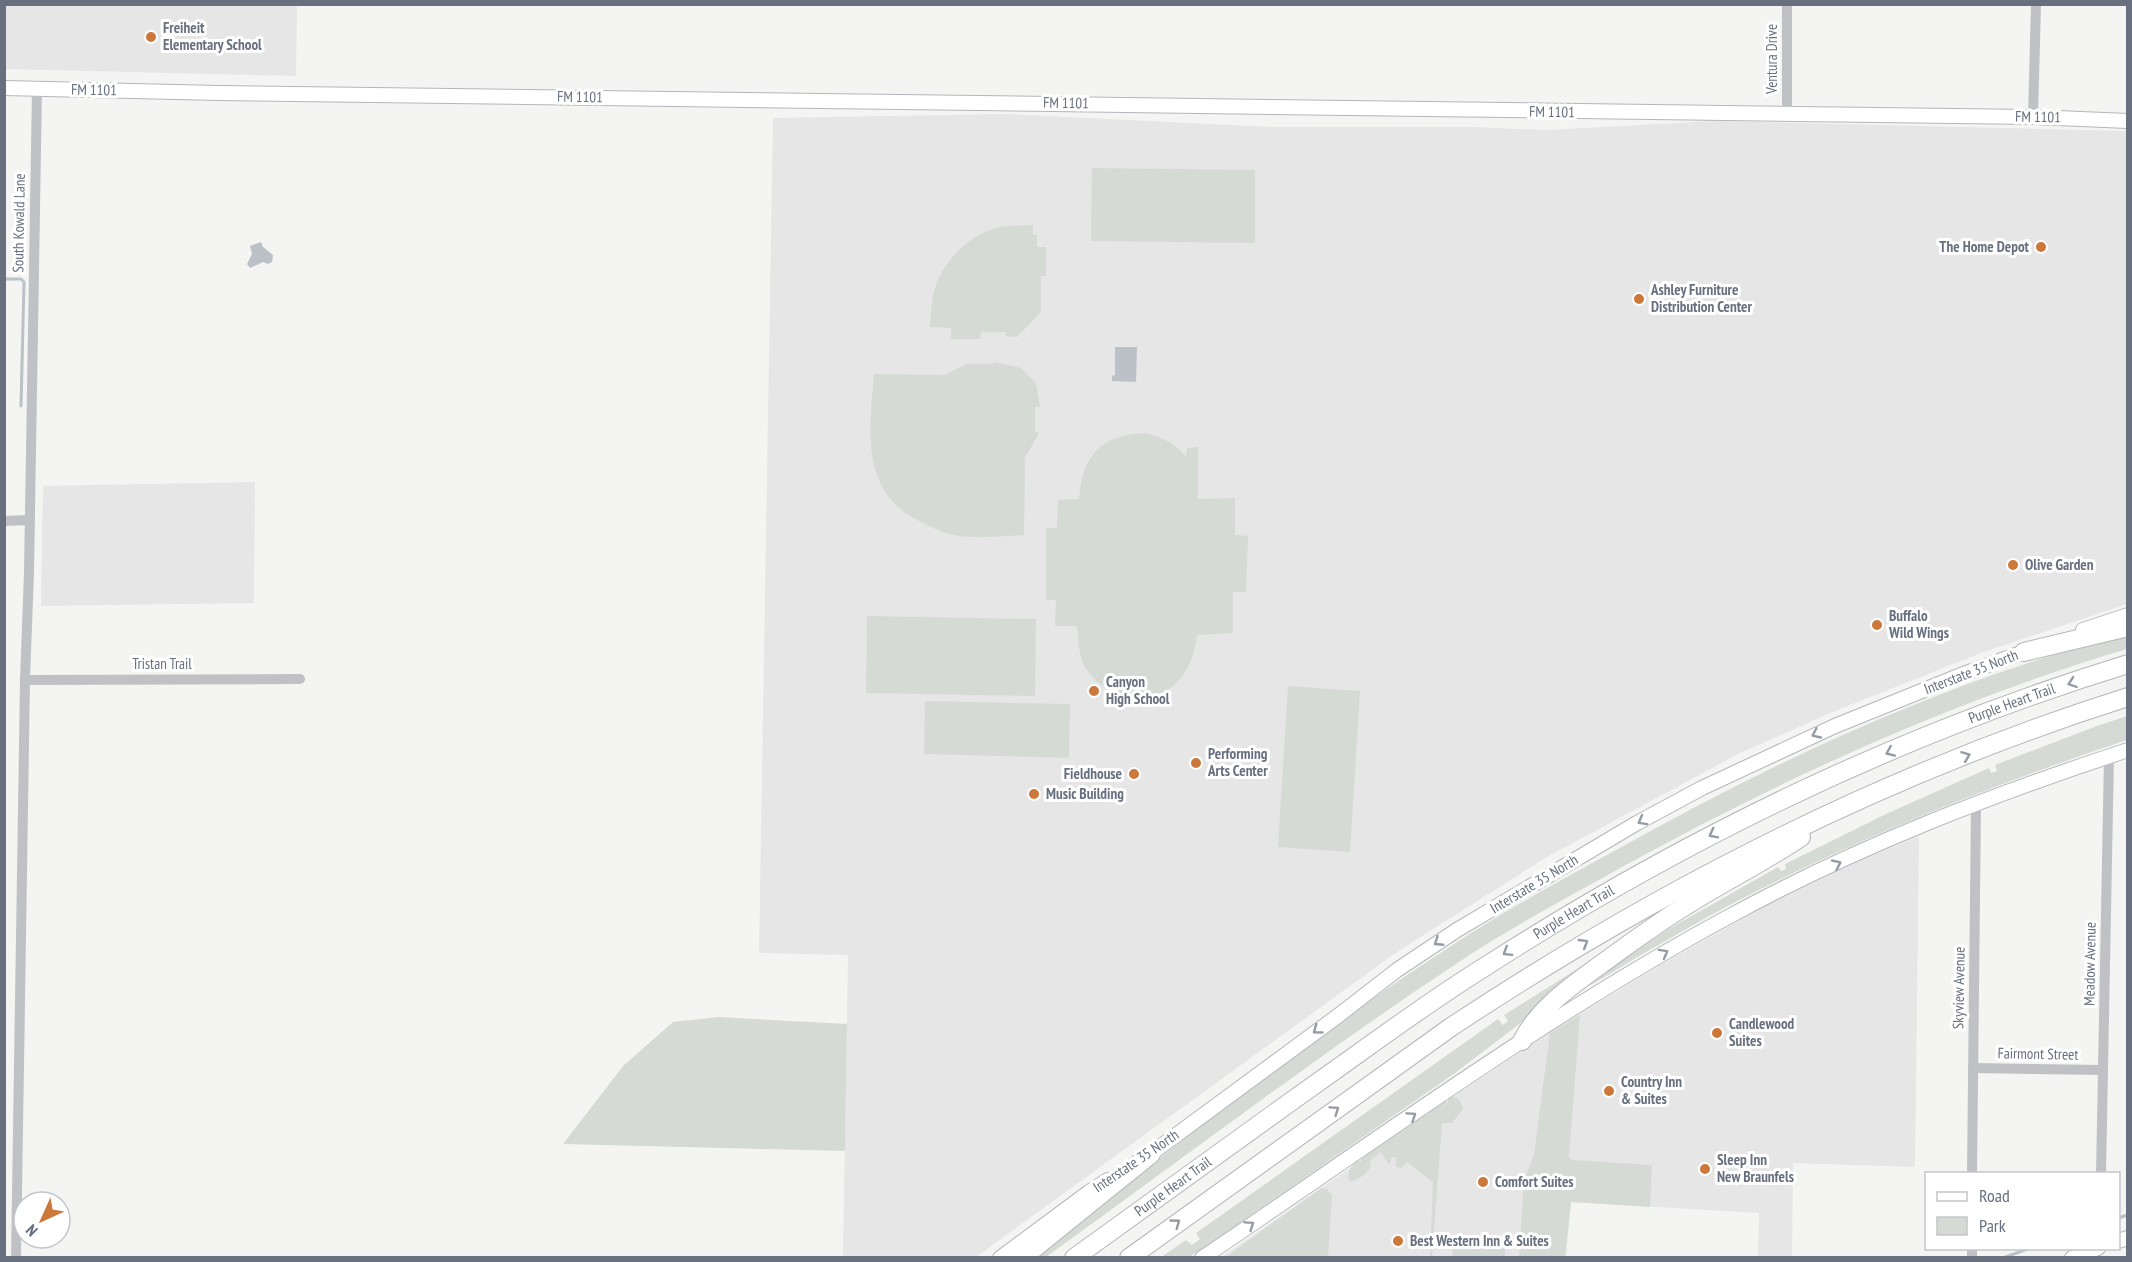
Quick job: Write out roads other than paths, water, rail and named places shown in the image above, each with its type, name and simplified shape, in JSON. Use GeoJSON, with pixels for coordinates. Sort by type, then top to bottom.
{"type":"FeatureCollection","features":[{"type":"Feature","properties":{"kind":"highway"},"geometry":{"type":"LineString","coordinates":[[2024,652],[2127,627]]}},
{"type":"Feature","properties":{"kind":"highway","name":"Purple Heart Trail"},"geometry":{"type":"LineString","coordinates":[[1074,1257],[1480,969],[1629,879],[1709,836],[1835,775],[2009,705],[2127,664]]}},
{"type":"Feature","properties":{"kind":"highway"},"geometry":{"type":"LineString","coordinates":[[1129,1257],[1451,1027],[1502,993],[1631,915],[1714,870],[1850,804],[2010,739],[2127,698]]}},
{"type":"Feature","properties":{"kind":"highway"},"geometry":{"type":"LineString","coordinates":[[1522,1041],[1531,1023],[1552,1003],[1614,955],[1684,906],[1768,859],[1850,804]]}},
{"type":"Feature","properties":{"kind":"highway"},"geometry":{"type":"LineString","coordinates":[[1022,1257],[1151,1154]]}},
{"type":"Feature","properties":{"kind":"main road","name":"FM 1101"},"geometry":{"type":"LineString","coordinates":[[4,88],[1524,112],[2033,117],[2127,121]]}},
{"type":"Feature","properties":{"kind":"main road","name":"Interstate 35 North"},"geometry":{"type":"LineString","coordinates":[[1000,1257],[1089,1192],[1151,1154],[1397,970],[1548,875],[1637,823],[1702,788],[1835,726],[1965,673],[2127,615]]}},
{"type":"Feature","properties":{"kind":"main road"},"geometry":{"type":"LineString","coordinates":[[1202,1257],[1593,994],[1773,893],[1897,836],[1976,804],[2127,750]]}},
{"type":"Feature","properties":{"kind":"main road"},"geometry":{"type":"LineString","coordinates":[[2072,1257],[2092,1250]]}},
{"type":"Feature","properties":{"kind":"street","name":"Ventura Drive"},"geometry":{"type":"LineString","coordinates":[[1787,4],[1787,114]]}},
{"type":"Feature","properties":{"kind":"street"},"geometry":{"type":"LineString","coordinates":[[2033,117],[2036,4]]}},
{"type":"Feature","properties":{"kind":"street","name":"South Kowald Lane"},"geometry":{"type":"LineString","coordinates":[[16,1257],[25,680],[38,89]]}},
{"type":"Feature","properties":{"kind":"street"},"geometry":{"type":"LineString","coordinates":[[4,521],[30,520]]}},
{"type":"Feature","properties":{"kind":"street","name":"Tristan Trail"},"geometry":{"type":"LineString","coordinates":[[25,680],[300,679]]}},
{"type":"Feature","properties":{"kind":"street","name":"Meadow Avenue"},"geometry":{"type":"LineString","coordinates":[[2101,1172],[2109,756]]}},
{"type":"Feature","properties":{"kind":"street","name":"Skyview Avenue"},"geometry":{"type":"LineString","coordinates":[[1972,1172],[1976,804]]}},
{"type":"Feature","properties":{"kind":"street","name":"Fairmont Street"},"geometry":{"type":"LineString","coordinates":[[1973,1068],[2102,1070]]}},
{"type":"Feature","properties":{"kind":"waterway"},"geometry":{"type":"LineString","coordinates":[[4,279],[21,279],[24,282],[21,406]]}},
{"type":"Feature","properties":{"kind":"waterway"},"geometry":{"type":"LineString","coordinates":[[2120,1217],[2128,1215]]}},
{"type":"Feature","properties":{"kind":"waterway"},"geometry":{"type":"LineString","coordinates":[[2003,1258],[2025,1250]]}},
{"type":"Feature","properties":{"kind":"place","name":"Freiheit Elementary School"},"geometry":{"type":"Point","coordinates":[151,37]}},
{"type":"Feature","properties":{"kind":"place","name":"The Home Depot"},"geometry":{"type":"Point","coordinates":[2041,247]}},
{"type":"Feature","properties":{"kind":"place","name":"Ashley Furniture Distribution Center"},"geometry":{"type":"Point","coordinates":[1639,299]}},
{"type":"Feature","properties":{"kind":"place","name":"Olive Garden"},"geometry":{"type":"Point","coordinates":[2013,565]}},
{"type":"Feature","properties":{"kind":"place","name":"Buffalo Wild Wings"},"geometry":{"type":"Point","coordinates":[1877,625]}},
{"type":"Feature","properties":{"kind":"place","name":"Canyon High School"},"geometry":{"type":"Point","coordinates":[1094,691]}},
{"type":"Feature","properties":{"kind":"place","name":"Performing Arts Center"},"geometry":{"type":"Point","coordinates":[1196,763]}},
{"type":"Feature","properties":{"kind":"place","name":"Fieldhouse"},"geometry":{"type":"Point","coordinates":[1134,774]}},
{"type":"Feature","properties":{"kind":"place","name":"Music Building"},"geometry":{"type":"Point","coordinates":[1034,794]}},
{"type":"Feature","properties":{"kind":"place","name":"Candlewood Suites"},"geometry":{"type":"Point","coordinates":[1717,1033]}},
{"type":"Feature","properties":{"kind":"place","name":"Country Inn & Suites"},"geometry":{"type":"Point","coordinates":[1609,1091]}},
{"type":"Feature","properties":{"kind":"place","name":"Sleep Inn New Braunfels"},"geometry":{"type":"Point","coordinates":[1705,1169]}},
{"type":"Feature","properties":{"kind":"place","name":"Comfort Suites"},"geometry":{"type":"Point","coordinates":[1483,1182]}},
{"type":"Feature","properties":{"kind":"place","name":"Best Western Inn & Suites"},"geometry":{"type":"Point","coordinates":[1398,1241]}}]}
